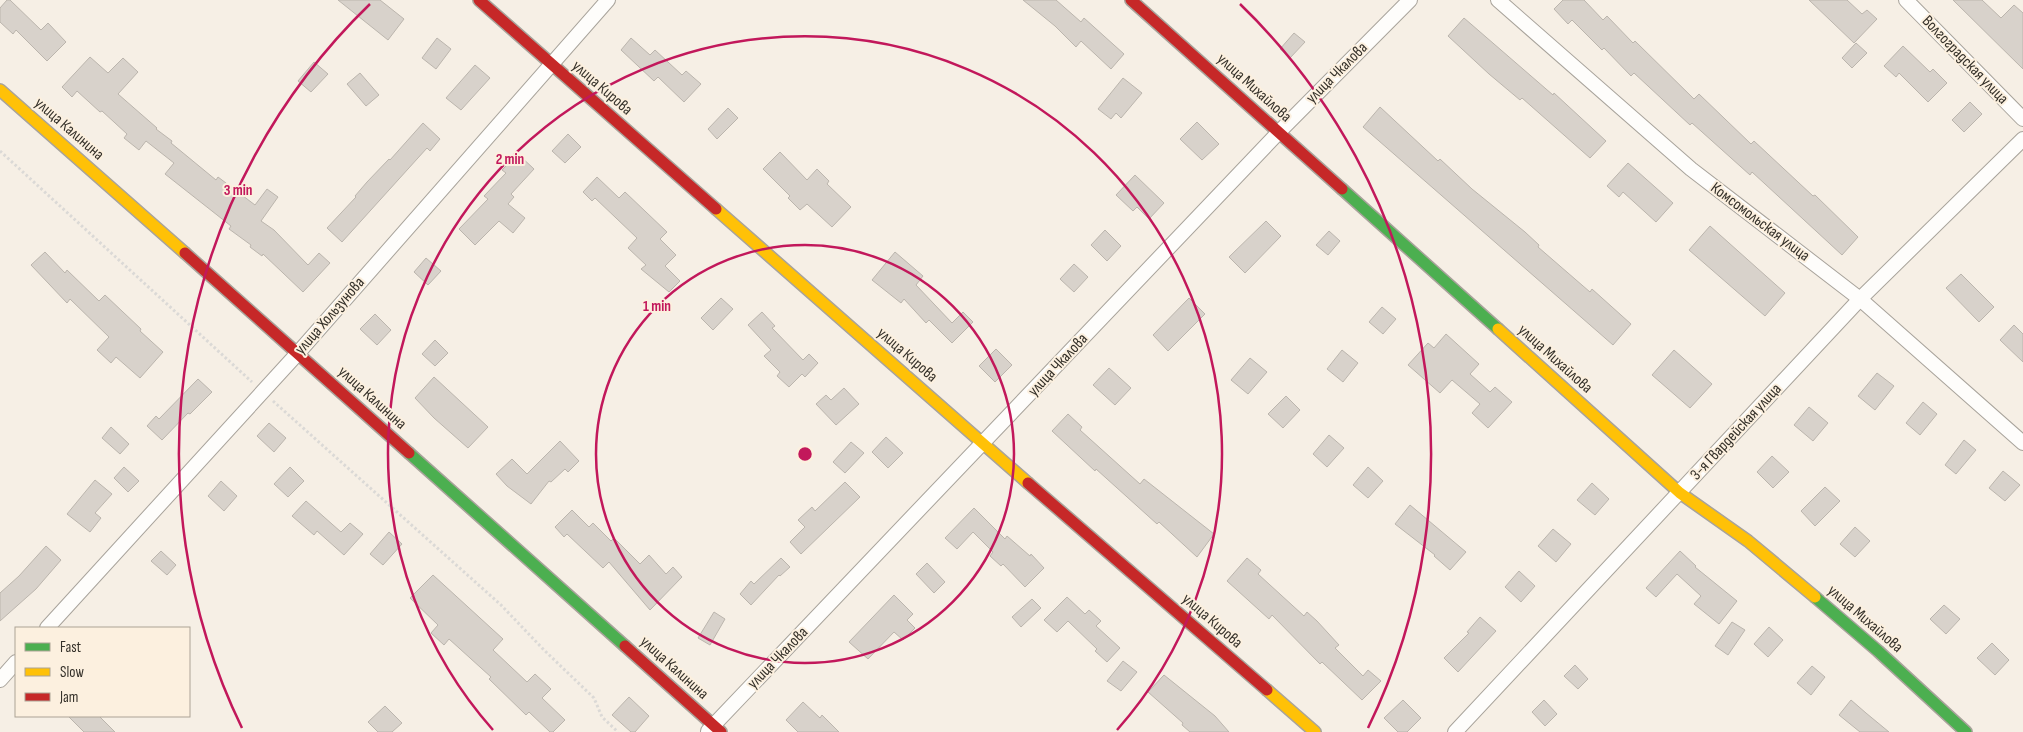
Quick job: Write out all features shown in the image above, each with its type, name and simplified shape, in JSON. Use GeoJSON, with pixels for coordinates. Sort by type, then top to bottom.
{"type":"FeatureCollection","features":[{"type":"Feature","properties":{"kind":"street","name":"улица Кирова"},"geometry":{"type":"LineString","coordinates":[[479,0],[983,444],[1315,732]]}},
{"type":"Feature","properties":{"kind":"street","name":"улица Хользунова"},"geometry":{"type":"LineString","coordinates":[[48,627],[298,353],[608,0]]}},
{"type":"Feature","properties":{"kind":"street","name":"улица Михайлова"},"geometry":{"type":"LineString","coordinates":[[1131,0],[1680,493],[1748,541],[1878,651],[1966,732]]}},
{"type":"Feature","properties":{"kind":"street","name":"улица Чкалова"},"geometry":{"type":"LineString","coordinates":[[714,730],[1279,132],[1410,0]]}},
{"type":"Feature","properties":{"kind":"street","name":"Комсомольская улица"},"geometry":{"type":"LineString","coordinates":[[1498,0],[1691,169],[1860,299],[2023,443]]}},
{"type":"Feature","properties":{"kind":"street","name":"Волгоградская улица"},"geometry":{"type":"LineString","coordinates":[[1906,0],[2023,119]]}},
{"type":"Feature","properties":{"kind":"street","name":"улица Калинина"},"geometry":{"type":"LineString","coordinates":[[0,90],[298,353],[714,730]]}},
{"type":"Feature","properties":{"kind":"street","name":"3-я Гвардейская улица"},"geometry":{"type":"LineString","coordinates":[[1455,732],[1860,299],[2023,139]]}},
{"type":"Feature","properties":{"kind":"street"},"geometry":{"type":"LineString","coordinates":[[0,680],[15,663]]}},
{"type":"Feature","properties":{"kind":"path"},"geometry":{"type":"LineString","coordinates":[[0,150],[263,392],[501,605],[594,698],[602,717],[618,732]]}},
{"type":"Feature","properties":{"kind":"building"},"geometry":{"type":"Polygon","coordinates":[[[7,0],[10,0],[41,30],[48,23],[66,42],[47,61],[16,30],[13,34],[0,22],[0,8],[7,0]]]}},
{"type":"Feature","properties":{"kind":"building"},"geometry":{"type":"Polygon","coordinates":[[[338,0],[380,0],[404,19],[388,40],[338,0]]]}},
{"type":"Feature","properties":{"kind":"building"},"geometry":{"type":"Polygon","coordinates":[[[1023,0],[1056,0],[1081,22],[1084,18],[1124,54],[1111,69],[1081,41],[1076,47],[1055,26],[1023,0]]]}},
{"type":"Feature","properties":{"kind":"building"},"geometry":{"type":"Polygon","coordinates":[[[1563,0],[1584,0],[1603,20],[1607,16],[1633,43],[1635,41],[1694,99],[1699,94],[1751,144],[1754,141],[1813,196],[1815,195],[1858,237],[1842,255],[1752,172],[1750,175],[1692,123],[1690,125],[1634,73],[1631,76],[1604,48],[1602,50],[1572,20],[1568,24],[1554,9],[1563,0]]]}},
{"type":"Feature","properties":{"kind":"building"},"geometry":{"type":"Polygon","coordinates":[[[1809,0],[1847,0],[1862,14],[1867,10],[1877,19],[1854,43],[1809,0]]]}},
{"type":"Feature","properties":{"kind":"building"},"geometry":{"type":"Polygon","coordinates":[[[1953,0],[1982,0],[2001,18],[2014,5],[2023,13],[2023,69],[1953,0]]]}},
{"type":"Feature","properties":{"kind":"building"},"geometry":{"type":"Polygon","coordinates":[[[1464,18],[1553,95],[1554,93],[1606,141],[1590,158],[1522,98],[1520,100],[1489,74],[1448,36],[1464,18]]]}},
{"type":"Feature","properties":{"kind":"building"},"geometry":{"type":"Polygon","coordinates":[[[1294,33],[1305,42],[1290,58],[1280,49],[1294,33]]]}},
{"type":"Feature","properties":{"kind":"building"},"geometry":{"type":"Polygon","coordinates":[[[437,38],[451,49],[436,69],[422,58],[437,38]]]}},
{"type":"Feature","properties":{"kind":"building"},"geometry":{"type":"Polygon","coordinates":[[[631,38],[650,55],[655,50],[682,75],[686,71],[701,84],[684,102],[658,77],[654,81],[621,50],[631,38]]]}},
{"type":"Feature","properties":{"kind":"building"},"geometry":{"type":"Polygon","coordinates":[[[1856,43],[1867,53],[1852,68],[1842,58],[1856,43]]]}},
{"type":"Feature","properties":{"kind":"building"},"geometry":{"type":"Polygon","coordinates":[[[1903,46],[1930,72],[1933,69],[1947,83],[1928,102],[1899,73],[1896,77],[1884,66],[1903,46]]]}},
{"type":"Feature","properties":{"kind":"building"},"geometry":{"type":"Polygon","coordinates":[[[90,57],[108,73],[123,58],[138,72],[118,94],[172,141],[171,143],[216,180],[218,177],[255,205],[267,189],[278,197],[261,221],[274,230],[308,265],[319,253],[330,263],[303,292],[263,254],[262,256],[250,247],[251,245],[229,229],[231,226],[165,174],[174,163],[146,141],[139,150],[124,138],[127,134],[102,111],[100,112],[77,91],[72,97],[62,87],[90,57]]]}},
{"type":"Feature","properties":{"kind":"building"},"geometry":{"type":"Polygon","coordinates":[[[314,62],[328,74],[311,92],[298,81],[314,62]]]}},
{"type":"Feature","properties":{"kind":"building"},"geometry":{"type":"Polygon","coordinates":[[[475,65],[490,78],[461,110],[446,98],[475,65]]]}},
{"type":"Feature","properties":{"kind":"building"},"geometry":{"type":"Polygon","coordinates":[[[360,73],[379,95],[366,106],[347,84],[360,73]]]}},
{"type":"Feature","properties":{"kind":"building"},"geometry":{"type":"Polygon","coordinates":[[[1123,78],[1142,93],[1121,118],[1116,113],[1111,119],[1098,109],[1123,78]]]}},
{"type":"Feature","properties":{"kind":"building"},"geometry":{"type":"Polygon","coordinates":[[[1970,102],[1982,114],[1964,132],[1952,120],[1970,102]]]}},
{"type":"Feature","properties":{"kind":"building"},"geometry":{"type":"Polygon","coordinates":[[[1380,107],[1438,161],[1440,159],[1472,189],[1525,232],[1539,245],[1538,247],[1590,292],[1592,289],[1631,324],[1613,345],[1363,127],[1380,107]]]}},
{"type":"Feature","properties":{"kind":"building"},"geometry":{"type":"Polygon","coordinates":[[[728,108],[738,118],[717,139],[708,129],[728,108]]]}},
{"type":"Feature","properties":{"kind":"building"},"geometry":{"type":"Polygon","coordinates":[[[1197,122],[1219,144],[1202,160],[1180,139],[1197,122]]]}},
{"type":"Feature","properties":{"kind":"building"},"geometry":{"type":"Polygon","coordinates":[[[423,123],[440,139],[430,151],[427,148],[342,242],[327,228],[356,197],[367,182],[390,160],[423,123]]]}},
{"type":"Feature","properties":{"kind":"building"},"geometry":{"type":"Polygon","coordinates":[[[568,134],[581,147],[565,163],[552,151],[568,134]]]}},
{"type":"Feature","properties":{"kind":"building"},"geometry":{"type":"Polygon","coordinates":[[[780,152],[807,180],[817,169],[829,181],[827,184],[851,207],[832,227],[807,204],[800,210],[788,198],[790,196],[763,169],[780,152]]]}},
{"type":"Feature","properties":{"kind":"building"},"geometry":{"type":"Polygon","coordinates":[[[518,154],[534,169],[511,194],[514,197],[508,204],[525,218],[513,233],[499,221],[475,245],[459,229],[488,199],[484,196],[506,173],[502,170],[518,154]]]}},
{"type":"Feature","properties":{"kind":"building"},"geometry":{"type":"Polygon","coordinates":[[[1628,163],[1673,203],[1656,222],[1623,192],[1619,197],[1607,186],[1628,163]]]}},
{"type":"Feature","properties":{"kind":"building"},"geometry":{"type":"Polygon","coordinates":[[[1135,175],[1164,203],[1149,219],[1137,207],[1133,211],[1116,195],[1135,175]]]}},
{"type":"Feature","properties":{"kind":"building"},"geometry":{"type":"Polygon","coordinates":[[[597,177],[619,198],[625,192],[667,232],[660,239],[676,255],[665,266],[680,281],[669,292],[641,269],[646,265],[628,248],[637,238],[595,198],[592,201],[583,192],[597,177]]]}},
{"type":"Feature","properties":{"kind":"building"},"geometry":{"type":"Polygon","coordinates":[[[1266,221],[1281,236],[1245,273],[1229,257],[1266,221]]]}},
{"type":"Feature","properties":{"kind":"building"},"geometry":{"type":"Polygon","coordinates":[[[1710,226],[1785,293],[1765,316],[1689,250],[1710,226]]]}},
{"type":"Feature","properties":{"kind":"building"},"geometry":{"type":"Polygon","coordinates":[[[1105,230],[1121,246],[1107,261],[1091,245],[1105,230]]]}},
{"type":"Feature","properties":{"kind":"building"},"geometry":{"type":"Polygon","coordinates":[[[1329,231],[1340,241],[1328,255],[1316,245],[1329,231]]]}},
{"type":"Feature","properties":{"kind":"building"},"geometry":{"type":"Polygon","coordinates":[[[45,252],[65,273],[67,270],[99,301],[105,295],[163,352],[140,378],[116,357],[111,363],[97,350],[109,337],[70,299],[67,303],[31,265],[45,252]]]}},
{"type":"Feature","properties":{"kind":"building"},"geometry":{"type":"Polygon","coordinates":[[[895,252],[923,276],[916,285],[952,323],[963,312],[973,322],[952,343],[929,320],[926,323],[904,299],[901,303],[872,280],[895,252]]]}},
{"type":"Feature","properties":{"kind":"building"},"geometry":{"type":"Polygon","coordinates":[[[426,258],[441,271],[428,285],[414,272],[426,258]]]}},
{"type":"Feature","properties":{"kind":"building"},"geometry":{"type":"Polygon","coordinates":[[[1074,264],[1088,277],[1074,292],[1060,279],[1074,264]]]}},
{"type":"Feature","properties":{"kind":"building"},"geometry":{"type":"Polygon","coordinates":[[[1961,274],[1994,307],[1979,322],[1946,288],[1961,274]]]}},
{"type":"Feature","properties":{"kind":"building"},"geometry":{"type":"Polygon","coordinates":[[[721,298],[733,309],[713,330],[701,318],[721,298]]]}},
{"type":"Feature","properties":{"kind":"building"},"geometry":{"type":"Polygon","coordinates":[[[1189,298],[1205,314],[1168,351],[1153,335],[1189,298]]]}},
{"type":"Feature","properties":{"kind":"building"},"geometry":{"type":"Polygon","coordinates":[[[1382,307],[1396,319],[1383,334],[1369,322],[1382,307]]]}},
{"type":"Feature","properties":{"kind":"building"},"geometry":{"type":"Polygon","coordinates":[[[762,312],[775,326],[772,328],[803,360],[809,354],[818,363],[805,377],[802,374],[789,387],[777,376],[780,372],[764,356],[771,350],[748,325],[762,312]]]}},
{"type":"Feature","properties":{"kind":"building"},"geometry":{"type":"Polygon","coordinates":[[[375,314],[391,330],[377,345],[360,329],[375,314]]]}},
{"type":"Feature","properties":{"kind":"building"},"geometry":{"type":"Polygon","coordinates":[[[2014,325],[2023,334],[2023,362],[2000,340],[2014,325]]]}},
{"type":"Feature","properties":{"kind":"building"},"geometry":{"type":"Polygon","coordinates":[[[1446,334],[1479,364],[1470,374],[1490,392],[1495,387],[1512,402],[1488,428],[1472,413],[1480,404],[1452,380],[1440,393],[1408,365],[1428,343],[1434,348],[1446,334]]]}},
{"type":"Feature","properties":{"kind":"building"},"geometry":{"type":"Polygon","coordinates":[[[435,340],[448,353],[435,366],[422,354],[435,340]]]}},
{"type":"Feature","properties":{"kind":"building"},"geometry":{"type":"Polygon","coordinates":[[[996,349],[1012,365],[995,382],[979,366],[996,349]]]}},
{"type":"Feature","properties":{"kind":"building"},"geometry":{"type":"Polygon","coordinates":[[[1342,350],[1358,363],[1343,382],[1327,369],[1342,350]]]}},
{"type":"Feature","properties":{"kind":"building"},"geometry":{"type":"Polygon","coordinates":[[[1674,350],[1712,384],[1690,408],[1652,375],[1674,350]]]}},
{"type":"Feature","properties":{"kind":"building"},"geometry":{"type":"Polygon","coordinates":[[[1250,358],[1267,372],[1248,394],[1231,380],[1250,358]]]}},
{"type":"Feature","properties":{"kind":"building"},"geometry":{"type":"Polygon","coordinates":[[[1109,368],[1131,388],[1115,405],[1093,385],[1109,368]]]}},
{"type":"Feature","properties":{"kind":"building"},"geometry":{"type":"Polygon","coordinates":[[[1877,373],[1894,386],[1875,410],[1858,396],[1877,373]]]}},
{"type":"Feature","properties":{"kind":"building"},"geometry":{"type":"Polygon","coordinates":[[[434,377],[488,427],[468,448],[434,418],[415,398],[434,377]]]}},
{"type":"Feature","properties":{"kind":"building"},"geometry":{"type":"Polygon","coordinates":[[[198,379],[212,392],[162,440],[147,426],[156,416],[159,419],[198,379]]]}},
{"type":"Feature","properties":{"kind":"building"},"geometry":{"type":"Polygon","coordinates":[[[844,388],[859,404],[836,425],[816,404],[826,395],[831,400],[844,388]]]}},
{"type":"Feature","properties":{"kind":"building"},"geometry":{"type":"Polygon","coordinates":[[[1286,396],[1300,410],[1283,428],[1268,414],[1286,396]]]}},
{"type":"Feature","properties":{"kind":"building"},"geometry":{"type":"Polygon","coordinates":[[[1923,402],[1937,414],[1920,435],[1906,423],[1923,402]]]}},
{"type":"Feature","properties":{"kind":"building"},"geometry":{"type":"Polygon","coordinates":[[[1809,407],[1828,423],[1813,441],[1794,425],[1809,407]]]}},
{"type":"Feature","properties":{"kind":"building"},"geometry":{"type":"Polygon","coordinates":[[[1068,414],[1082,427],[1080,430],[1140,484],[1144,479],[1214,534],[1197,557],[1159,522],[1157,524],[1096,469],[1095,471],[1052,431],[1068,414]]]}},
{"type":"Feature","properties":{"kind":"building"},"geometry":{"type":"Polygon","coordinates":[[[269,423],[286,438],[274,452],[257,436],[269,423]]]}},
{"type":"Feature","properties":{"kind":"building"},"geometry":{"type":"Polygon","coordinates":[[[111,427],[129,444],[120,454],[102,438],[111,427]]]}},
{"type":"Feature","properties":{"kind":"building"},"geometry":{"type":"Polygon","coordinates":[[[1329,435],[1344,448],[1327,467],[1313,454],[1329,435]]]}},
{"type":"Feature","properties":{"kind":"building"},"geometry":{"type":"Polygon","coordinates":[[[886,437],[903,453],[888,468],[872,452],[886,437]]]}},
{"type":"Feature","properties":{"kind":"building"},"geometry":{"type":"Polygon","coordinates":[[[1964,440],[1976,450],[1956,474],[1945,465],[1964,440]]]}},
{"type":"Feature","properties":{"kind":"building"},"geometry":{"type":"Polygon","coordinates":[[[560,441],[579,461],[568,472],[565,469],[551,482],[549,481],[531,504],[507,486],[496,474],[512,459],[527,474],[560,441]]]}},
{"type":"Feature","properties":{"kind":"building"},"geometry":{"type":"Polygon","coordinates":[[[851,442],[864,453],[845,473],[833,462],[851,442]]]}},
{"type":"Feature","properties":{"kind":"building"},"geometry":{"type":"Polygon","coordinates":[[[1772,456],[1789,472],[1773,488],[1757,472],[1772,456]]]}},
{"type":"Feature","properties":{"kind":"building"},"geometry":{"type":"Polygon","coordinates":[[[124,467],[139,481],[128,492],[114,478],[124,467]]]}},
{"type":"Feature","properties":{"kind":"building"},"geometry":{"type":"Polygon","coordinates":[[[290,467],[304,481],[288,497],[274,484],[290,467]]]}},
{"type":"Feature","properties":{"kind":"building"},"geometry":{"type":"Polygon","coordinates":[[[1368,467],[1383,481],[1368,498],[1353,485],[1368,467]]]}},
{"type":"Feature","properties":{"kind":"building"},"geometry":{"type":"Polygon","coordinates":[[[2003,471],[2020,485],[2005,501],[1989,488],[2003,471]]]}},
{"type":"Feature","properties":{"kind":"building"},"geometry":{"type":"Polygon","coordinates":[[[95,480],[112,494],[95,513],[101,518],[90,532],[67,514],[95,480]]]}},
{"type":"Feature","properties":{"kind":"building"},"geometry":{"type":"Polygon","coordinates":[[[221,481],[237,496],[224,511],[208,496],[221,481]]]}},
{"type":"Feature","properties":{"kind":"building"},"geometry":{"type":"Polygon","coordinates":[[[845,482],[860,497],[801,554],[790,542],[805,527],[798,520],[812,507],[815,511],[845,482]]]}},
{"type":"Feature","properties":{"kind":"building"},"geometry":{"type":"Polygon","coordinates":[[[1592,483],[1609,499],[1595,515],[1577,500],[1592,483]]]}},
{"type":"Feature","properties":{"kind":"building"},"geometry":{"type":"Polygon","coordinates":[[[1825,487],[1840,501],[1815,526],[1801,511],[1825,487]]]}},
{"type":"Feature","properties":{"kind":"building"},"geometry":{"type":"Polygon","coordinates":[[[306,501],[341,532],[350,523],[363,534],[344,555],[317,531],[314,535],[292,516],[306,501]]]}},
{"type":"Feature","properties":{"kind":"building"},"geometry":{"type":"Polygon","coordinates":[[[1410,505],[1466,552],[1450,570],[1435,555],[1395,524],[1410,505]]]}},
{"type":"Feature","properties":{"kind":"building"},"geometry":{"type":"Polygon","coordinates":[[[974,508],[1005,539],[1007,536],[1030,556],[1031,554],[1044,568],[1025,587],[1003,564],[1001,566],[990,556],[993,552],[973,532],[957,549],[945,538],[974,508]]]}},
{"type":"Feature","properties":{"kind":"building"},"geometry":{"type":"Polygon","coordinates":[[[572,510],[589,527],[593,523],[611,541],[614,538],[640,564],[649,555],[666,574],[673,567],[682,577],[650,610],[609,562],[603,568],[567,534],[564,537],[555,527],[572,510]]]}},
{"type":"Feature","properties":{"kind":"building"},"geometry":{"type":"Polygon","coordinates":[[[1855,527],[1870,541],[1855,557],[1840,544],[1855,527]]]}},
{"type":"Feature","properties":{"kind":"building"},"geometry":{"type":"Polygon","coordinates":[[[1553,529],[1571,544],[1556,562],[1538,546],[1553,529]]]}},
{"type":"Feature","properties":{"kind":"building"},"geometry":{"type":"Polygon","coordinates":[[[389,532],[402,544],[383,565],[370,554],[389,532]]]}},
{"type":"Feature","properties":{"kind":"building"},"geometry":{"type":"Polygon","coordinates":[[[46,546],[61,560],[36,589],[0,621],[0,593],[19,576],[46,546]]]}},
{"type":"Feature","properties":{"kind":"building"},"geometry":{"type":"Polygon","coordinates":[[[161,551],[176,565],[167,575],[151,561],[161,551]]]}},
{"type":"Feature","properties":{"kind":"building"},"geometry":{"type":"Polygon","coordinates":[[[1680,551],[1695,567],[1737,601],[1719,624],[1694,604],[1701,596],[1677,574],[1656,597],[1646,588],[1680,551]]]}},
{"type":"Feature","properties":{"kind":"building"},"geometry":{"type":"Polygon","coordinates":[[[781,558],[790,567],[779,575],[751,605],[740,594],[751,581],[754,584],[781,558]]]}},
{"type":"Feature","properties":{"kind":"building"},"geometry":{"type":"Polygon","coordinates":[[[1247,558],[1261,570],[1258,574],[1304,616],[1307,612],[1317,621],[1339,645],[1335,648],[1363,676],[1368,670],[1381,681],[1362,700],[1322,662],[1320,664],[1272,615],[1269,619],[1227,581],[1247,558]]]}},
{"type":"Feature","properties":{"kind":"building"},"geometry":{"type":"Polygon","coordinates":[[[927,563],[945,582],[934,593],[916,574],[927,563]]]}},
{"type":"Feature","properties":{"kind":"building"},"geometry":{"type":"Polygon","coordinates":[[[1519,571],[1535,586],[1521,602],[1505,587],[1519,571]]]}},
{"type":"Feature","properties":{"kind":"building"},"geometry":{"type":"Polygon","coordinates":[[[433,575],[503,639],[493,650],[527,682],[535,674],[551,689],[542,698],[565,720],[553,732],[550,732],[529,712],[526,715],[489,679],[491,677],[449,639],[444,645],[431,633],[438,625],[410,598],[433,575]]]}},
{"type":"Feature","properties":{"kind":"building"},"geometry":{"type":"Polygon","coordinates":[[[894,595],[913,614],[907,620],[915,628],[903,640],[894,632],[868,659],[849,642],[894,595]]]}},
{"type":"Feature","properties":{"kind":"building"},"geometry":{"type":"Polygon","coordinates":[[[1067,597],[1085,614],[1089,610],[1101,621],[1096,626],[1120,648],[1107,662],[1095,651],[1097,649],[1068,621],[1057,632],[1044,620],[1067,597]]]}},
{"type":"Feature","properties":{"kind":"building"},"geometry":{"type":"Polygon","coordinates":[[[1032,599],[1041,608],[1021,627],[1012,617],[1032,599]]]}},
{"type":"Feature","properties":{"kind":"building"},"geometry":{"type":"Polygon","coordinates":[[[1944,605],[1960,619],[1946,634],[1930,619],[1944,605]]]}},
{"type":"Feature","properties":{"kind":"building"},"geometry":{"type":"Polygon","coordinates":[[[714,612],[725,619],[710,645],[698,638],[714,612]]]}},
{"type":"Feature","properties":{"kind":"building"},"geometry":{"type":"Polygon","coordinates":[[[1480,617],[1496,631],[1458,672],[1444,658],[1469,633],[1467,632],[1480,617]]]}},
{"type":"Feature","properties":{"kind":"building"},"geometry":{"type":"Polygon","coordinates":[[[1732,622],[1745,630],[1728,655],[1715,646],[1732,622]]]}},
{"type":"Feature","properties":{"kind":"building"},"geometry":{"type":"Polygon","coordinates":[[[1769,627],[1783,640],[1768,657],[1754,644],[1769,627]]]}},
{"type":"Feature","properties":{"kind":"building"},"geometry":{"type":"Polygon","coordinates":[[[1992,643],[2009,660],[1995,675],[1977,658],[1992,643]]]}},
{"type":"Feature","properties":{"kind":"building"},"geometry":{"type":"Polygon","coordinates":[[[1123,661],[1137,672],[1121,691],[1107,681],[1123,661]]]}},
{"type":"Feature","properties":{"kind":"building"},"geometry":{"type":"Polygon","coordinates":[[[1575,665],[1588,679],[1578,689],[1564,676],[1575,665]]]}},
{"type":"Feature","properties":{"kind":"building"},"geometry":{"type":"Polygon","coordinates":[[[1812,666],[1825,677],[1811,695],[1797,683],[1812,666]]]}},
{"type":"Feature","properties":{"kind":"building"},"geometry":{"type":"Polygon","coordinates":[[[1164,675],[1215,716],[1229,732],[1190,732],[1182,725],[1183,723],[1148,692],[1164,675]]]}},
{"type":"Feature","properties":{"kind":"building"},"geometry":{"type":"Polygon","coordinates":[[[629,697],[649,716],[635,732],[631,732],[612,715],[629,697]]]}},
{"type":"Feature","properties":{"kind":"building"},"geometry":{"type":"Polygon","coordinates":[[[1403,700],[1421,718],[1407,732],[1398,732],[1384,718],[1403,700]]]}},
{"type":"Feature","properties":{"kind":"building"},"geometry":{"type":"Polygon","coordinates":[[[1544,700],[1557,714],[1545,726],[1532,712],[1544,700]]]}},
{"type":"Feature","properties":{"kind":"building"},"geometry":{"type":"Polygon","coordinates":[[[1851,700],[1889,732],[1860,732],[1839,715],[1851,700]]]}},
{"type":"Feature","properties":{"kind":"building"},"geometry":{"type":"Polygon","coordinates":[[[803,702],[820,718],[822,715],[839,732],[798,732],[786,720],[803,702]]]}},
{"type":"Feature","properties":{"kind":"building"},"geometry":{"type":"Polygon","coordinates":[[[385,706],[402,723],[392,732],[378,732],[368,722],[385,706]]]}},
{"type":"Feature","properties":{"kind":"building"},"geometry":{"type":"Polygon","coordinates":[[[69,717],[100,717],[115,732],[84,732],[69,717]]]}},
{"type":"Feature","properties":{"kind":"traffic: fast"},"geometry":{"type":"LineString","coordinates":[[1342,189],[1498,329]]}},
{"type":"Feature","properties":{"kind":"traffic: fast"},"geometry":{"type":"LineString","coordinates":[[409,453],[625,646]]}},
{"type":"Feature","properties":{"kind":"traffic: fast"},"geometry":{"type":"LineString","coordinates":[[1815,597],[1878,651],[1966,732]]}},
{"type":"Feature","properties":{"kind":"traffic: slow"},"geometry":{"type":"LineString","coordinates":[[0,90],[185,253]]}},
{"type":"Feature","properties":{"kind":"traffic: slow"},"geometry":{"type":"LineString","coordinates":[[716,209],[1028,483]]}},
{"type":"Feature","properties":{"kind":"traffic: slow"},"geometry":{"type":"LineString","coordinates":[[1498,329],[1680,493],[1748,541],[1815,597]]}},
{"type":"Feature","properties":{"kind":"traffic: slow"},"geometry":{"type":"LineString","coordinates":[[1267,690],[1315,732]]}},
{"type":"Feature","properties":{"kind":"traffic: jam"},"geometry":{"type":"LineString","coordinates":[[479,0],[716,209]]}},
{"type":"Feature","properties":{"kind":"traffic: jam"},"geometry":{"type":"LineString","coordinates":[[1131,0],[1342,189]]}},
{"type":"Feature","properties":{"kind":"traffic: jam"},"geometry":{"type":"LineString","coordinates":[[185,253],[409,453]]}},
{"type":"Feature","properties":{"kind":"traffic: jam"},"geometry":{"type":"LineString","coordinates":[[1028,483],[1267,690]]}},
{"type":"Feature","properties":{"kind":"traffic: jam"},"geometry":{"type":"LineString","coordinates":[[625,646],[721,732]]}}]}
